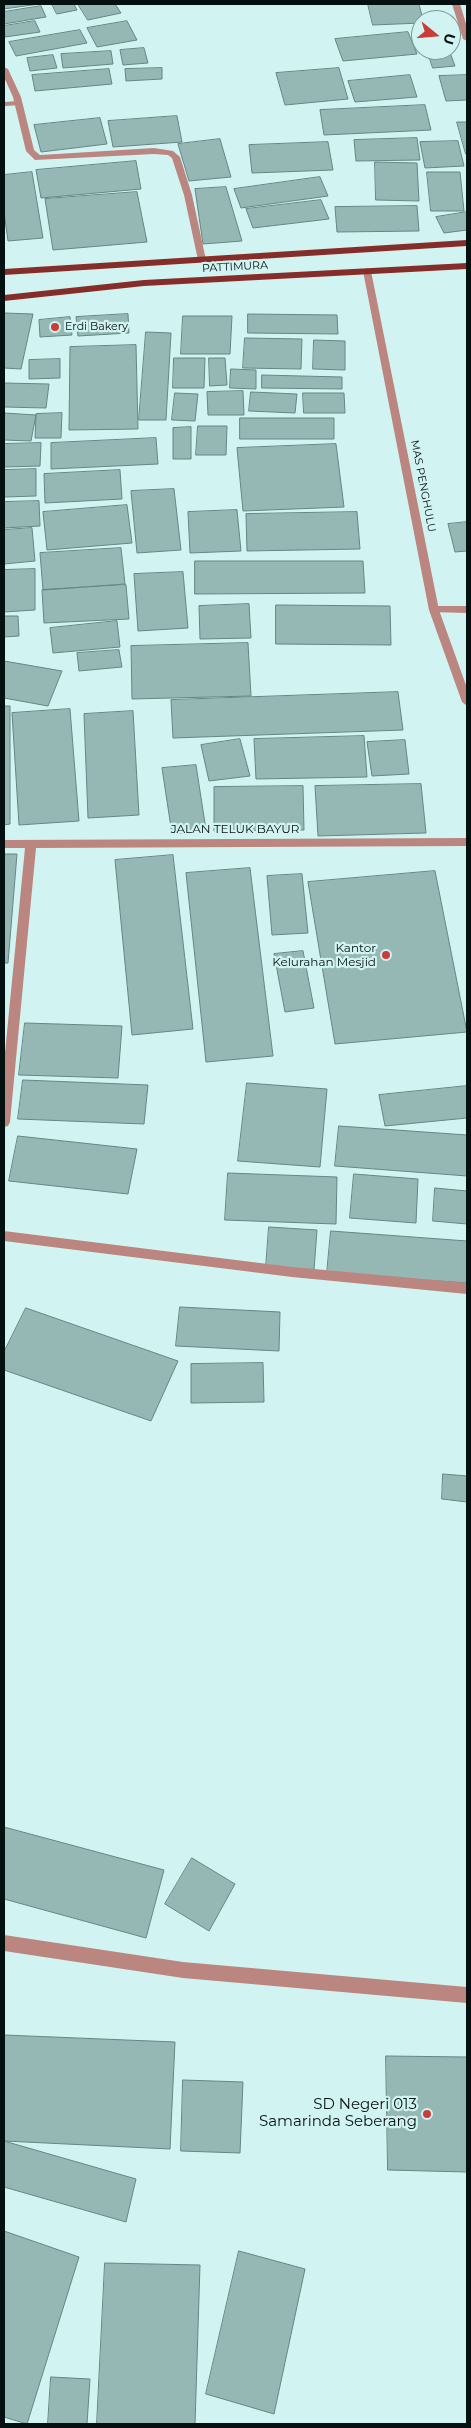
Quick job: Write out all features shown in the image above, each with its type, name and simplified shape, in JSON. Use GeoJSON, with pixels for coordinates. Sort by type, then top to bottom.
{"type":"FeatureCollection","features":[{"type":"Feature","properties":{"kind":"main road","name":"PATTIMURA"},"geometry":{"type":"LineString","coordinates":[[4,272],[467,243]]}},
{"type":"Feature","properties":{"kind":"main road","name":"PATTIMURA"},"geometry":{"type":"LineString","coordinates":[[4,298],[144,283],[467,266]]}},
{"type":"Feature","properties":{"kind":"street"},"geometry":{"type":"LineString","coordinates":[[456,4],[467,39]]}},
{"type":"Feature","properties":{"kind":"street"},"geometry":{"type":"LineString","coordinates":[[4,69],[18,102],[30,151],[38,158],[154,151],[170,153],[176,157],[188,195],[202,260]]}},
{"type":"Feature","properties":{"kind":"street"},"geometry":{"type":"LineString","coordinates":[[4,104],[18,102]]}},
{"type":"Feature","properties":{"kind":"street","name":"MAS PENGHULU"},"geometry":{"type":"LineString","coordinates":[[367,271],[434,610],[467,702]]}},
{"type":"Feature","properties":{"kind":"street"},"geometry":{"type":"LineString","coordinates":[[434,610],[467,610]]}},
{"type":"Feature","properties":{"kind":"street","name":"JALAN TELUK BAYUR"},"geometry":{"type":"LineString","coordinates":[[4,844],[467,842]]}},
{"type":"Feature","properties":{"kind":"street"},"geometry":{"type":"LineString","coordinates":[[4,1122],[32,844]]}},
{"type":"Feature","properties":{"kind":"street"},"geometry":{"type":"LineString","coordinates":[[4,1236],[292,1272],[467,1289]]}},
{"type":"Feature","properties":{"kind":"street"},"geometry":{"type":"LineString","coordinates":[[4,1943],[183,1970],[467,1995]]}},
{"type":"Feature","properties":{"kind":"building"},"geometry":{"type":"Polygon","coordinates":[[[4,4],[39,4],[4,9],[4,4]]]}},
{"type":"Feature","properties":{"kind":"building"},"geometry":{"type":"Polygon","coordinates":[[[52,4],[74,4],[77,10],[57,14],[52,4]]]}},
{"type":"Feature","properties":{"kind":"building"},"geometry":{"type":"Polygon","coordinates":[[[78,4],[115,4],[121,13],[88,20],[78,4]]]}},
{"type":"Feature","properties":{"kind":"building"},"geometry":{"type":"Polygon","coordinates":[[[368,4],[419,4],[420,10],[411,10],[411,23],[373,25],[368,4]]]}},
{"type":"Feature","properties":{"kind":"building"},"geometry":{"type":"Polygon","coordinates":[[[41,6],[46,17],[4,24],[4,12],[41,6]]]}},
{"type":"Feature","properties":{"kind":"building"},"geometry":{"type":"Polygon","coordinates":[[[35,21],[40,32],[5,37],[4,26],[35,21]]]}},
{"type":"Feature","properties":{"kind":"building"},"geometry":{"type":"Polygon","coordinates":[[[127,21],[137,40],[97,47],[87,28],[127,21]]]}},
{"type":"Feature","properties":{"kind":"building"},"geometry":{"type":"Polygon","coordinates":[[[80,30],[87,43],[16,56],[9,42],[80,30]]]}},
{"type":"Feature","properties":{"kind":"building"},"geometry":{"type":"Polygon","coordinates":[[[408,32],[411,39],[411,55],[343,61],[335,39],[408,32]]]}},
{"type":"Feature","properties":{"kind":"building"},"geometry":{"type":"Polygon","coordinates":[[[144,48],[148,63],[123,65],[120,50],[144,48]]]}},
{"type":"Feature","properties":{"kind":"building"},"geometry":{"type":"Polygon","coordinates":[[[111,51],[113,64],[63,68],[61,54],[111,51]]]}},
{"type":"Feature","properties":{"kind":"building"},"geometry":{"type":"Polygon","coordinates":[[[53,55],[57,68],[30,71],[27,58],[53,55]]]}},
{"type":"Feature","properties":{"kind":"building"},"geometry":{"type":"Polygon","coordinates":[[[430,60],[453,60],[455,66],[433,68],[430,60]]]}},
{"type":"Feature","properties":{"kind":"building"},"geometry":{"type":"Polygon","coordinates":[[[162,68],[162,79],[126,81],[125,69],[162,68]]]}},
{"type":"Feature","properties":{"kind":"building"},"geometry":{"type":"Polygon","coordinates":[[[339,68],[348,99],[285,105],[276,73],[339,68]]]}},
{"type":"Feature","properties":{"kind":"building"},"geometry":{"type":"Polygon","coordinates":[[[109,69],[112,84],[35,91],[32,75],[109,69]]]}},
{"type":"Feature","properties":{"kind":"building"},"geometry":{"type":"Polygon","coordinates":[[[410,75],[417,97],[355,102],[348,81],[410,75]]]}},
{"type":"Feature","properties":{"kind":"building"},"geometry":{"type":"Polygon","coordinates":[[[467,75],[467,100],[446,101],[439,76],[467,75]]]}},
{"type":"Feature","properties":{"kind":"building"},"geometry":{"type":"Polygon","coordinates":[[[425,105],[431,130],[324,135],[320,110],[425,105]]]}},
{"type":"Feature","properties":{"kind":"building"},"geometry":{"type":"Polygon","coordinates":[[[177,116],[182,142],[113,147],[108,121],[177,116]]]}},
{"type":"Feature","properties":{"kind":"building"},"geometry":{"type":"Polygon","coordinates":[[[100,118],[107,144],[41,152],[34,125],[100,118]]]}},
{"type":"Feature","properties":{"kind":"building"},"geometry":{"type":"Polygon","coordinates":[[[457,122],[467,122],[467,154],[466,154],[457,122]]]}},
{"type":"Feature","properties":{"kind":"building"},"geometry":{"type":"Polygon","coordinates":[[[417,138],[420,160],[356,161],[354,140],[417,138]]]}},
{"type":"Feature","properties":{"kind":"building"},"geometry":{"type":"Polygon","coordinates":[[[220,139],[231,177],[189,181],[178,144],[220,139]]]}},
{"type":"Feature","properties":{"kind":"building"},"geometry":{"type":"Polygon","coordinates":[[[458,141],[464,166],[425,168],[420,142],[458,141]]]}},
{"type":"Feature","properties":{"kind":"building"},"geometry":{"type":"Polygon","coordinates":[[[328,142],[333,170],[252,173],[249,145],[328,142]]]}},
{"type":"Feature","properties":{"kind":"building"},"geometry":{"type":"Polygon","coordinates":[[[136,161],[141,189],[41,198],[36,170],[136,161]]]}},
{"type":"Feature","properties":{"kind":"building"},"geometry":{"type":"Polygon","coordinates":[[[375,162],[417,163],[419,201],[376,200],[375,162]]]}},
{"type":"Feature","properties":{"kind":"building"},"geometry":{"type":"Polygon","coordinates":[[[32,172],[43,238],[8,241],[4,212],[4,175],[32,172]]]}},
{"type":"Feature","properties":{"kind":"building"},"geometry":{"type":"Polygon","coordinates":[[[427,172],[460,172],[464,211],[431,211],[427,172]]]}},
{"type":"Feature","properties":{"kind":"building"},"geometry":{"type":"Polygon","coordinates":[[[320,177],[328,196],[241,208],[234,189],[320,177]]]}},
{"type":"Feature","properties":{"kind":"building"},"geometry":{"type":"Polygon","coordinates":[[[226,187],[242,241],[203,244],[195,189],[226,187]]]}},
{"type":"Feature","properties":{"kind":"building"},"geometry":{"type":"Polygon","coordinates":[[[137,192],[147,242],[53,250],[45,199],[137,192]]]}},
{"type":"Feature","properties":{"kind":"building"},"geometry":{"type":"Polygon","coordinates":[[[321,200],[329,219],[253,228],[246,209],[321,200]]]}},
{"type":"Feature","properties":{"kind":"building"},"geometry":{"type":"Polygon","coordinates":[[[417,206],[419,231],[337,232],[335,207],[417,206]]]}},
{"type":"Feature","properties":{"kind":"building"},"geometry":{"type":"Polygon","coordinates":[[[467,212],[467,230],[444,233],[436,217],[467,212]]]}},
{"type":"Feature","properties":{"kind":"building"},"geometry":{"type":"Polygon","coordinates":[[[4,313],[33,314],[21,369],[4,368],[4,313]]]}},
{"type":"Feature","properties":{"kind":"building"},"geometry":{"type":"Polygon","coordinates":[[[128,314],[129,333],[78,336],[76,317],[128,314]]]}},
{"type":"Feature","properties":{"kind":"building"},"geometry":{"type":"Polygon","coordinates":[[[248,314],[337,315],[338,334],[248,333],[248,314]]]}},
{"type":"Feature","properties":{"kind":"building"},"geometry":{"type":"Polygon","coordinates":[[[183,316],[232,316],[230,354],[181,354],[183,316]]]}},
{"type":"Feature","properties":{"kind":"building","name":"Erdi Bakery"},"geometry":{"type":"Polygon","coordinates":[[[70,317],[72,335],[40,337],[39,320],[70,317]]]}},
{"type":"Feature","properties":{"kind":"building"},"geometry":{"type":"Polygon","coordinates":[[[146,332],[171,333],[166,420],[139,420],[146,332]]]}},
{"type":"Feature","properties":{"kind":"building"},"geometry":{"type":"Polygon","coordinates":[[[245,338],[302,339],[301,369],[243,368],[245,338]]]}},
{"type":"Feature","properties":{"kind":"building"},"geometry":{"type":"Polygon","coordinates":[[[314,340],[345,341],[345,370],[313,369],[314,340]]]}},
{"type":"Feature","properties":{"kind":"building"},"geometry":{"type":"Polygon","coordinates":[[[136,345],[138,429],[69,430],[70,347],[136,345]]]}},
{"type":"Feature","properties":{"kind":"building"},"geometry":{"type":"Polygon","coordinates":[[[174,358],[205,358],[204,388],[173,388],[174,358]]]}},
{"type":"Feature","properties":{"kind":"building"},"geometry":{"type":"Polygon","coordinates":[[[209,358],[225,358],[227,385],[210,386],[209,358]]]}},
{"type":"Feature","properties":{"kind":"building"},"geometry":{"type":"Polygon","coordinates":[[[60,359],[60,378],[29,379],[29,360],[60,359]]]}},
{"type":"Feature","properties":{"kind":"building"},"geometry":{"type":"Polygon","coordinates":[[[231,369],[256,370],[256,389],[230,388],[231,369]]]}},
{"type":"Feature","properties":{"kind":"building"},"geometry":{"type":"Polygon","coordinates":[[[262,375],[342,377],[342,389],[262,388],[262,375]]]}},
{"type":"Feature","properties":{"kind":"building"},"geometry":{"type":"Polygon","coordinates":[[[4,383],[49,384],[46,408],[4,407],[4,383]]]}},
{"type":"Feature","properties":{"kind":"building"},"geometry":{"type":"Polygon","coordinates":[[[243,391],[244,415],[208,415],[207,392],[243,391]]]}},
{"type":"Feature","properties":{"kind":"building"},"geometry":{"type":"Polygon","coordinates":[[[251,392],[297,394],[295,413],[249,411],[251,392]]]}},
{"type":"Feature","properties":{"kind":"building"},"geometry":{"type":"Polygon","coordinates":[[[175,393],[198,394],[195,421],[172,420],[175,393]]]}},
{"type":"Feature","properties":{"kind":"building"},"geometry":{"type":"Polygon","coordinates":[[[303,393],[344,393],[345,413],[304,413],[303,393]]]}},
{"type":"Feature","properties":{"kind":"building"},"geometry":{"type":"Polygon","coordinates":[[[4,413],[36,415],[31,441],[4,440],[4,413]]]}},
{"type":"Feature","properties":{"kind":"building"},"geometry":{"type":"Polygon","coordinates":[[[62,413],[61,438],[35,438],[36,414],[62,413]]]}},
{"type":"Feature","properties":{"kind":"building"},"geometry":{"type":"Polygon","coordinates":[[[240,418],[334,418],[334,439],[240,439],[240,418]]]}},
{"type":"Feature","properties":{"kind":"building"},"geometry":{"type":"Polygon","coordinates":[[[198,426],[227,426],[226,455],[196,455],[198,426]]]}},
{"type":"Feature","properties":{"kind":"building"},"geometry":{"type":"Polygon","coordinates":[[[191,427],[191,459],[173,459],[173,428],[191,427]]]}},
{"type":"Feature","properties":{"kind":"building"},"geometry":{"type":"Polygon","coordinates":[[[156,438],[158,464],[51,469],[51,443],[156,438]]]}},
{"type":"Feature","properties":{"kind":"building"},"geometry":{"type":"Polygon","coordinates":[[[41,443],[40,466],[4,467],[4,444],[41,443]]]}},
{"type":"Feature","properties":{"kind":"building"},"geometry":{"type":"Polygon","coordinates":[[[336,444],[344,507],[243,511],[237,448],[336,444]]]}},
{"type":"Feature","properties":{"kind":"building"},"geometry":{"type":"Polygon","coordinates":[[[36,469],[36,496],[4,497],[4,470],[36,469]]]}},
{"type":"Feature","properties":{"kind":"building"},"geometry":{"type":"Polygon","coordinates":[[[120,470],[122,499],[45,503],[44,474],[120,470]]]}},
{"type":"Feature","properties":{"kind":"building"},"geometry":{"type":"Polygon","coordinates":[[[174,489],[181,550],[137,553],[131,491],[174,489]]]}},
{"type":"Feature","properties":{"kind":"building"},"geometry":{"type":"Polygon","coordinates":[[[39,501],[40,526],[4,528],[4,502],[39,501]]]}},
{"type":"Feature","properties":{"kind":"building"},"geometry":{"type":"Polygon","coordinates":[[[127,505],[132,543],[47,550],[43,512],[127,505]]]}},
{"type":"Feature","properties":{"kind":"building"},"geometry":{"type":"Polygon","coordinates":[[[237,510],[241,551],[190,553],[188,512],[237,510]]]}},
{"type":"Feature","properties":{"kind":"building"},"geometry":{"type":"Polygon","coordinates":[[[357,512],[360,549],[247,551],[246,514],[357,512]]]}},
{"type":"Feature","properties":{"kind":"building"},"geometry":{"type":"Polygon","coordinates":[[[467,522],[467,551],[455,552],[448,524],[467,522]]]}},
{"type":"Feature","properties":{"kind":"building"},"geometry":{"type":"Polygon","coordinates":[[[32,528],[35,561],[4,564],[4,530],[32,528]]]}},
{"type":"Feature","properties":{"kind":"building"},"geometry":{"type":"Polygon","coordinates":[[[121,548],[125,584],[43,590],[40,553],[121,548]]]}},
{"type":"Feature","properties":{"kind":"building"},"geometry":{"type":"Polygon","coordinates":[[[195,561],[363,561],[365,593],[195,594],[195,561]]]}},
{"type":"Feature","properties":{"kind":"building"},"geometry":{"type":"Polygon","coordinates":[[[35,569],[35,610],[4,612],[4,570],[35,569]]]}},
{"type":"Feature","properties":{"kind":"building"},"geometry":{"type":"Polygon","coordinates":[[[183,572],[188,628],[138,631],[134,574],[183,572]]]}},
{"type":"Feature","properties":{"kind":"building"},"geometry":{"type":"Polygon","coordinates":[[[126,585],[129,619],[44,623],[42,590],[126,585]]]}},
{"type":"Feature","properties":{"kind":"building"},"geometry":{"type":"Polygon","coordinates":[[[249,604],[251,638],[200,639],[199,606],[249,604]]]}},
{"type":"Feature","properties":{"kind":"building"},"geometry":{"type":"Polygon","coordinates":[[[276,605],[390,606],[391,645],[276,644],[276,605]]]}},
{"type":"Feature","properties":{"kind":"building"},"geometry":{"type":"Polygon","coordinates":[[[4,616],[18,616],[19,636],[4,637],[4,616]]]}},
{"type":"Feature","properties":{"kind":"building"},"geometry":{"type":"Polygon","coordinates":[[[117,621],[120,647],[53,653],[50,628],[117,621]]]}},
{"type":"Feature","properties":{"kind":"building"},"geometry":{"type":"Polygon","coordinates":[[[248,643],[251,696],[132,699],[131,646],[248,643]]]}},
{"type":"Feature","properties":{"kind":"building"},"geometry":{"type":"Polygon","coordinates":[[[119,650],[122,667],[79,671],[77,653],[119,650]]]}},
{"type":"Feature","properties":{"kind":"building"},"geometry":{"type":"Polygon","coordinates":[[[4,661],[62,671],[48,706],[4,698],[4,661]]]}},
{"type":"Feature","properties":{"kind":"building"},"geometry":{"type":"Polygon","coordinates":[[[398,692],[403,730],[173,738],[171,700],[398,692]]]}},
{"type":"Feature","properties":{"kind":"building"},"geometry":{"type":"Polygon","coordinates":[[[4,706],[10,706],[10,824],[4,825],[4,706]]]}},
{"type":"Feature","properties":{"kind":"building"},"geometry":{"type":"Polygon","coordinates":[[[70,709],[79,821],[19,825],[12,713],[70,709]]]}},
{"type":"Feature","properties":{"kind":"building"},"geometry":{"type":"Polygon","coordinates":[[[133,711],[139,815],[88,818],[84,714],[133,711]]]}},
{"type":"Feature","properties":{"kind":"building"},"geometry":{"type":"Polygon","coordinates":[[[364,736],[367,777],[256,779],[254,739],[364,736]]]}},
{"type":"Feature","properties":{"kind":"building"},"geometry":{"type":"Polygon","coordinates":[[[240,739],[250,776],[209,781],[201,745],[240,739]]]}},
{"type":"Feature","properties":{"kind":"building"},"geometry":{"type":"Polygon","coordinates":[[[405,740],[409,774],[372,776],[367,742],[405,740]]]}},
{"type":"Feature","properties":{"kind":"building"},"geometry":{"type":"Polygon","coordinates":[[[196,765],[206,830],[172,834],[162,768],[196,765]]]}},
{"type":"Feature","properties":{"kind":"building"},"geometry":{"type":"Polygon","coordinates":[[[421,784],[426,833],[318,836],[315,786],[421,784]]]}},
{"type":"Feature","properties":{"kind":"building"},"geometry":{"type":"Polygon","coordinates":[[[303,786],[304,830],[214,831],[214,787],[303,786]]]}},
{"type":"Feature","properties":{"kind":"building"},"geometry":{"type":"Polygon","coordinates":[[[4,854],[17,854],[8,963],[4,963],[4,854]]]}},
{"type":"Feature","properties":{"kind":"building"},"geometry":{"type":"Polygon","coordinates":[[[173,855],[193,1029],[132,1035],[115,860],[173,855]]]}},
{"type":"Feature","properties":{"kind":"building"},"geometry":{"type":"Polygon","coordinates":[[[250,868],[273,1056],[206,1062],[186,873],[250,868]]]}},
{"type":"Feature","properties":{"kind":"building","name":"Kantor Kelurahan Mesjid"},"geometry":{"type":"Polygon","coordinates":[[[435,871],[467,1032],[335,1044],[308,882],[435,871]]]}},
{"type":"Feature","properties":{"kind":"building"},"geometry":{"type":"Polygon","coordinates":[[[302,874],[308,933],[272,935],[267,876],[302,874]]]}},
{"type":"Feature","properties":{"kind":"building"},"geometry":{"type":"Polygon","coordinates":[[[303,951],[314,1008],[285,1012],[274,954],[303,951]]]}},
{"type":"Feature","properties":{"kind":"building"},"geometry":{"type":"Polygon","coordinates":[[[25,1023],[122,1026],[118,1078],[19,1075],[25,1023]]]}},
{"type":"Feature","properties":{"kind":"building"},"geometry":{"type":"Polygon","coordinates":[[[23,1080],[148,1085],[144,1124],[18,1119],[23,1080]]]}},
{"type":"Feature","properties":{"kind":"building"},"geometry":{"type":"Polygon","coordinates":[[[247,1083],[327,1089],[320,1167],[238,1161],[247,1083]]]}},
{"type":"Feature","properties":{"kind":"building"},"geometry":{"type":"Polygon","coordinates":[[[467,1086],[467,1118],[385,1126],[379,1095],[467,1086]]]}},
{"type":"Feature","properties":{"kind":"building"},"geometry":{"type":"Polygon","coordinates":[[[339,1126],[467,1135],[467,1176],[335,1166],[339,1126]]]}},
{"type":"Feature","properties":{"kind":"building"},"geometry":{"type":"Polygon","coordinates":[[[18,1136],[137,1149],[128,1194],[9,1181],[18,1136]]]}},
{"type":"Feature","properties":{"kind":"building"},"geometry":{"type":"Polygon","coordinates":[[[228,1173],[337,1177],[336,1224],[225,1220],[228,1173]]]}},
{"type":"Feature","properties":{"kind":"building"},"geometry":{"type":"Polygon","coordinates":[[[354,1174],[418,1179],[416,1223],[350,1218],[354,1174]]]}},
{"type":"Feature","properties":{"kind":"building"},"geometry":{"type":"Polygon","coordinates":[[[435,1188],[467,1191],[467,1224],[433,1221],[435,1188]]]}},
{"type":"Feature","properties":{"kind":"building"},"geometry":{"type":"Polygon","coordinates":[[[269,1227],[317,1230],[314,1270],[266,1267],[269,1227]]]}},
{"type":"Feature","properties":{"kind":"building"},"geometry":{"type":"Polygon","coordinates":[[[331,1231],[467,1241],[467,1283],[327,1273],[331,1231]]]}},
{"type":"Feature","properties":{"kind":"building"},"geometry":{"type":"Polygon","coordinates":[[[180,1307],[280,1312],[279,1351],[176,1346],[180,1307]]]}},
{"type":"Feature","properties":{"kind":"building"},"geometry":{"type":"Polygon","coordinates":[[[26,1308],[178,1361],[151,1421],[4,1370],[4,1352],[26,1308]]]}},
{"type":"Feature","properties":{"kind":"building"},"geometry":{"type":"Polygon","coordinates":[[[263,1363],[264,1402],[191,1403],[191,1364],[263,1363]]]}},
{"type":"Feature","properties":{"kind":"building"},"geometry":{"type":"Polygon","coordinates":[[[443,1474],[467,1476],[467,1502],[442,1499],[443,1474]]]}},
{"type":"Feature","properties":{"kind":"building"},"geometry":{"type":"Polygon","coordinates":[[[4,1827],[164,1870],[146,1938],[4,1899],[4,1827]]]}},
{"type":"Feature","properties":{"kind":"building"},"geometry":{"type":"Polygon","coordinates":[[[192,1858],[235,1884],[209,1931],[165,1904],[192,1858]]]}},
{"type":"Feature","properties":{"kind":"building"},"geometry":{"type":"Polygon","coordinates":[[[4,2035],[175,2042],[170,2149],[4,2141],[4,2035]]]}},
{"type":"Feature","properties":{"kind":"building","name":"SD Negeri 013 Samarinda Seberang"},"geometry":{"type":"Polygon","coordinates":[[[386,2056],[467,2057],[467,2172],[388,2170],[386,2056]]]}},
{"type":"Feature","properties":{"kind":"building"},"geometry":{"type":"Polygon","coordinates":[[[183,2080],[243,2082],[240,2153],[181,2151],[183,2080]]]}},
{"type":"Feature","properties":{"kind":"building"},"geometry":{"type":"Polygon","coordinates":[[[4,2141],[136,2179],[126,2222],[4,2187],[4,2141]]]}},
{"type":"Feature","properties":{"kind":"building"},"geometry":{"type":"Polygon","coordinates":[[[4,2231],[79,2257],[27,2424],[4,2417],[4,2231]]]}},
{"type":"Feature","properties":{"kind":"building"},"geometry":{"type":"Polygon","coordinates":[[[239,2251],[305,2269],[274,2414],[206,2394],[239,2251]]]}},
{"type":"Feature","properties":{"kind":"building"},"geometry":{"type":"Polygon","coordinates":[[[105,2263],[200,2265],[195,2424],[97,2424],[105,2263]]]}},
{"type":"Feature","properties":{"kind":"building"},"geometry":{"type":"Polygon","coordinates":[[[51,2377],[90,2379],[87,2424],[48,2424],[51,2377]]]}},
{"type":"Feature","properties":{"kind":"place","name":"Erdi Bakery"},"geometry":{"type":"Point","coordinates":[55,327]}},
{"type":"Feature","properties":{"kind":"place","name":"Kantor Kelurahan Mesjid"},"geometry":{"type":"Point","coordinates":[386,955]}},
{"type":"Feature","properties":{"kind":"place","name":"SD Negeri 013 Samarinda Seberang"},"geometry":{"type":"Point","coordinates":[427,2114]}}]}
